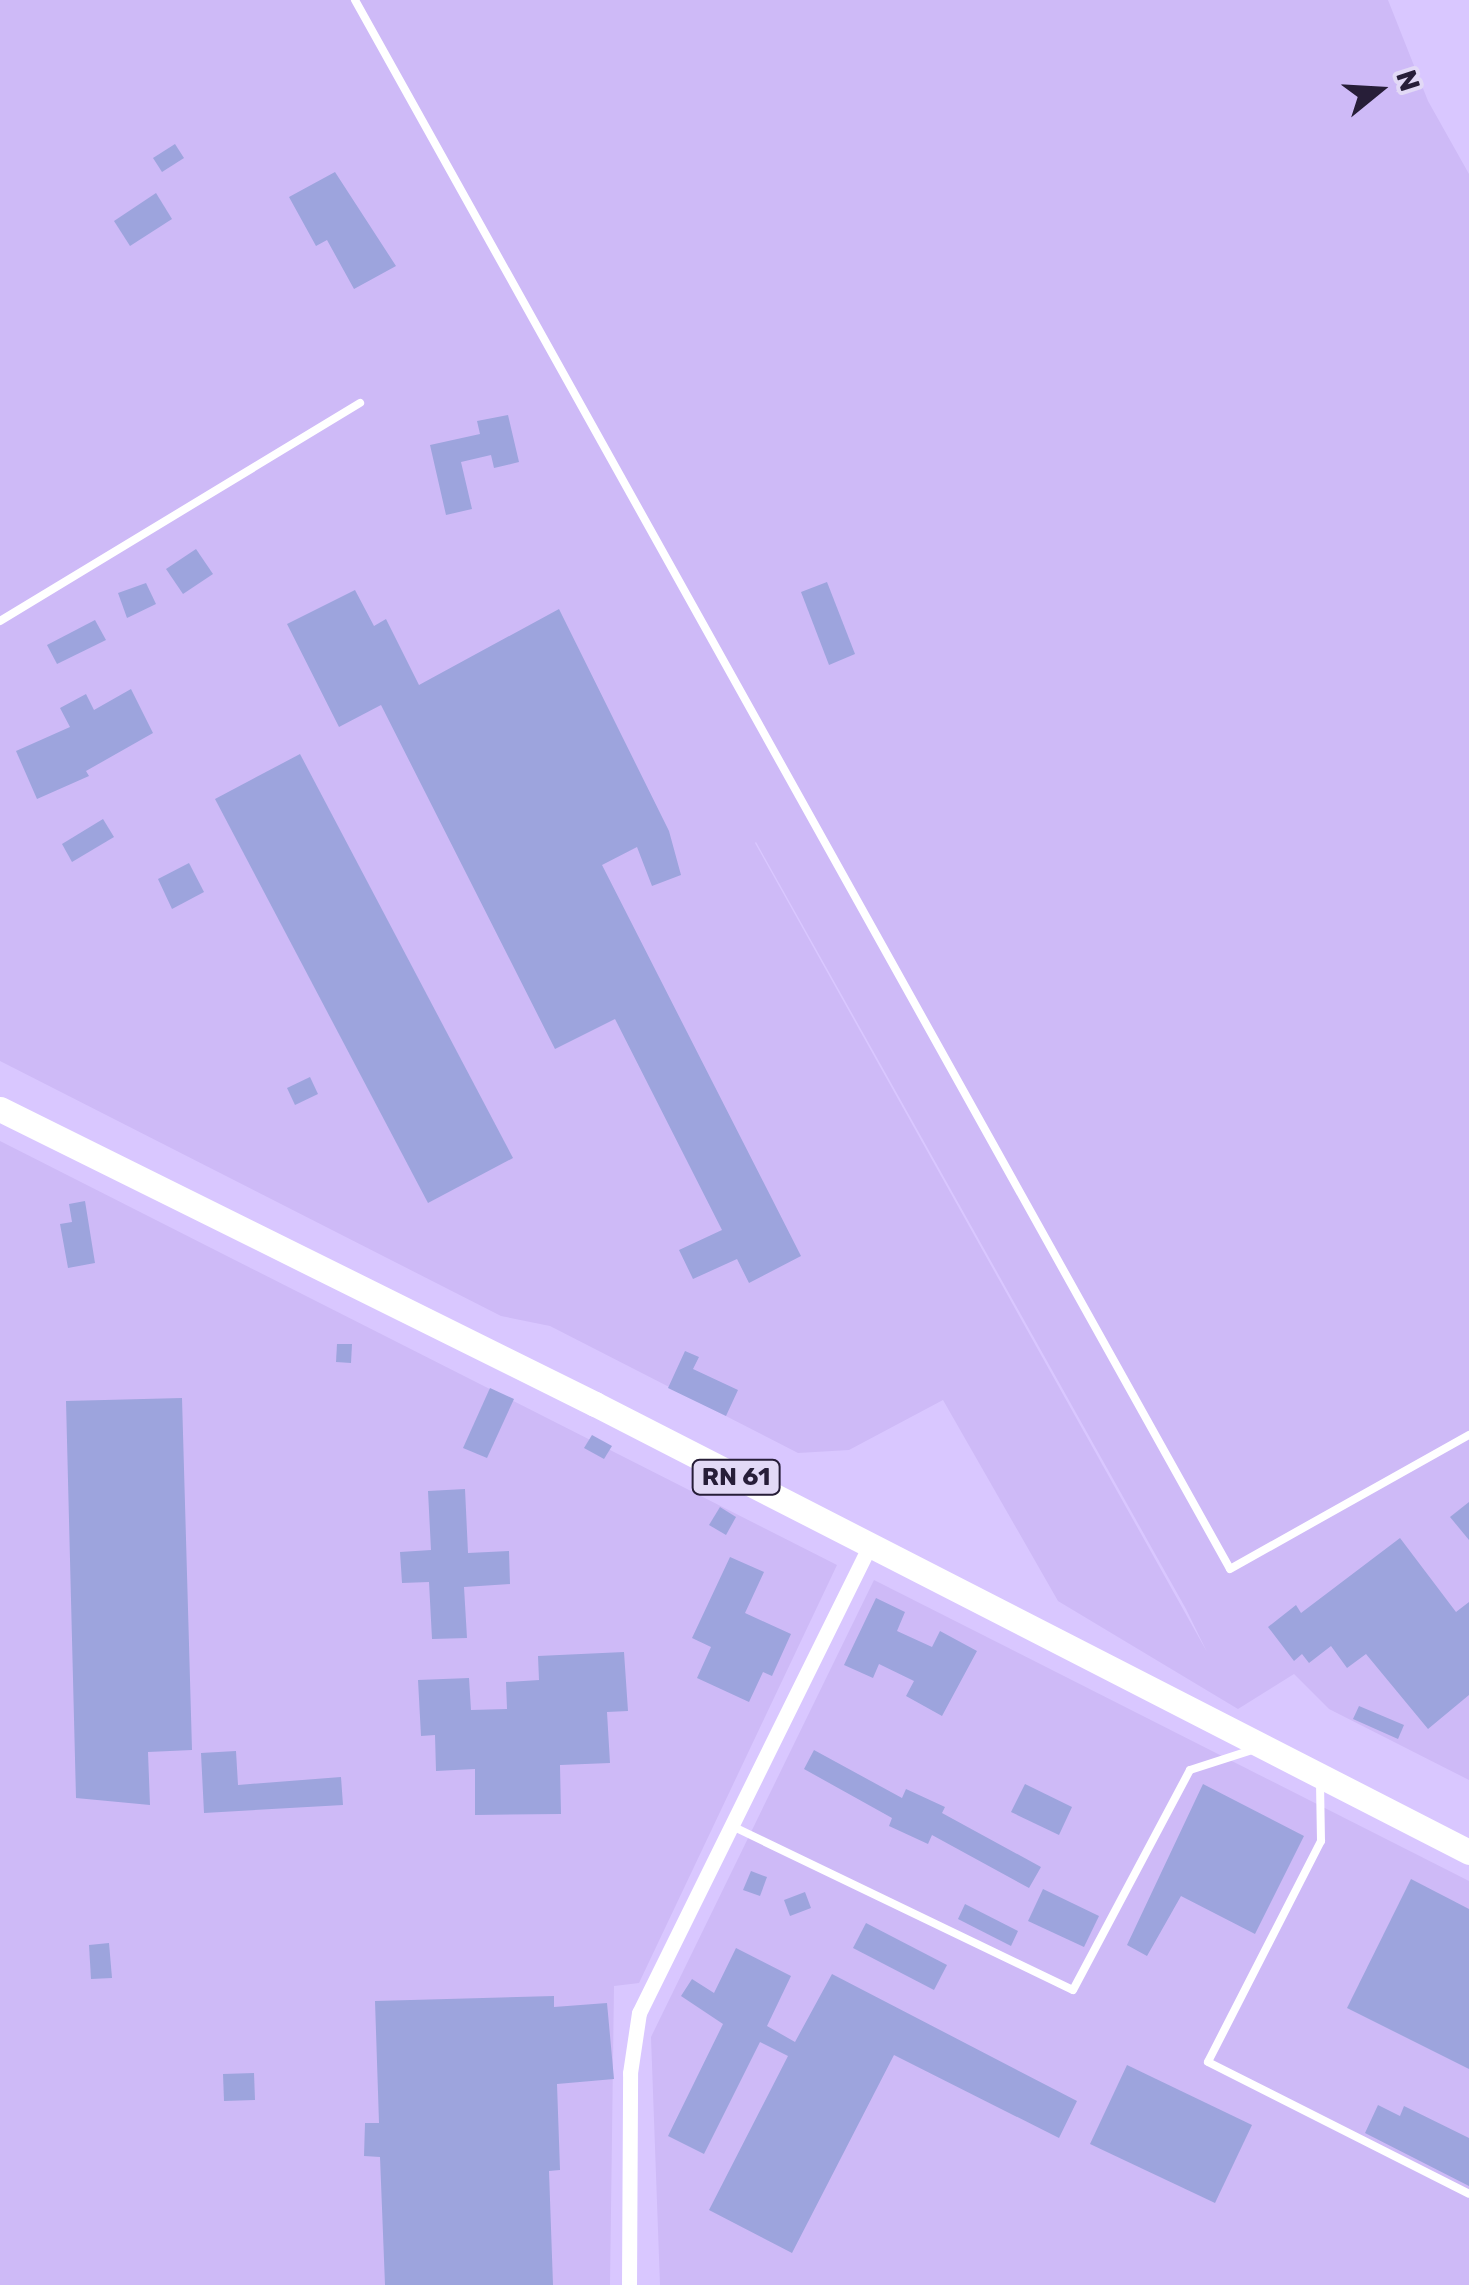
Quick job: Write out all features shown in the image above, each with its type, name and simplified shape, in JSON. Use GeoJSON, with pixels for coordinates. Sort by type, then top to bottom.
{"type":"FeatureCollection","features":[{"type":"Feature","properties":{"kind":"main road","name":"RN 61"},"geometry":{"type":"LineString","coordinates":[[0,1109],[1469,1852]]}},
{"type":"Feature","properties":{"kind":"street"},"geometry":{"type":"LineString","coordinates":[[629,2285],[630,2073],[639,2013],[868,1546]]}},
{"type":"Feature","properties":{"kind":"lane"},"geometry":{"type":"LineString","coordinates":[[355,0],[1230,1569],[1469,1435]]}},
{"type":"Feature","properties":{"kind":"lane"},"geometry":{"type":"LineString","coordinates":[[0,621],[360,402]]}},
{"type":"Feature","properties":{"kind":"lane"},"geometry":{"type":"LineString","coordinates":[[732,1825],[1073,1990],[1190,1770],[1259,1748]]}},
{"type":"Feature","properties":{"kind":"lane"},"geometry":{"type":"LineString","coordinates":[[1320,1778],[1321,1841],[1208,2062],[1469,2194]]}},
{"type":"Feature","properties":{"kind":"shaded area"},"geometry":{"type":"Polygon","coordinates":[[[0,0],[1388,0],[1428,101],[1469,174],[1469,1780],[1329,1709],[1294,1674],[1238,1709],[1058,1601],[943,1400],[849,1450],[798,1453],[550,1326],[501,1316],[0,1061],[0,0]],[[756,842],[1207,1652],[1186,1609],[756,842]]]}},
{"type":"Feature","properties":{"kind":"shaded area"},"geometry":{"type":"Polygon","coordinates":[[[0,1141],[837,1565],[639,1983],[614,1986],[610,2285],[0,2285],[0,1141]]]}},
{"type":"Feature","properties":{"kind":"shaded area"},"geometry":{"type":"Polygon","coordinates":[[[874,1580],[1469,1881],[1469,2285],[660,2285],[651,2037],[874,1580]]]}},
{"type":"Feature","properties":{"kind":"building"},"geometry":{"type":"Polygon","coordinates":[[[175,144],[184,158],[162,172],[153,158],[175,144]]]}},
{"type":"Feature","properties":{"kind":"building"},"geometry":{"type":"Polygon","coordinates":[[[335,172],[396,266],[354,289],[327,240],[316,246],[289,197],[335,172]]]}},
{"type":"Feature","properties":{"kind":"building"},"geometry":{"type":"Polygon","coordinates":[[[156,193],[172,219],[130,246],[114,221],[156,193]]]}},
{"type":"Feature","properties":{"kind":"building"},"geometry":{"type":"Polygon","coordinates":[[[508,415],[519,462],[494,468],[491,455],[461,462],[472,509],[446,515],[430,445],[480,434],[477,421],[508,415]]]}},
{"type":"Feature","properties":{"kind":"building"},"geometry":{"type":"Polygon","coordinates":[[[196,549],[213,574],[183,594],[166,569],[196,549]]]}},
{"type":"Feature","properties":{"kind":"building"},"geometry":{"type":"Polygon","coordinates":[[[827,582],[855,654],[829,665],[801,592],[827,582]]]}},
{"type":"Feature","properties":{"kind":"building"},"geometry":{"type":"Polygon","coordinates":[[[146,583],[156,604],[127,618],[118,593],[146,583]]]}},
{"type":"Feature","properties":{"kind":"building"},"geometry":{"type":"Polygon","coordinates":[[[355,590],[374,626],[386,619],[419,685],[559,609],[669,831],[681,875],[652,886],[637,847],[602,865],[801,1256],[749,1283],[737,1259],[693,1279],[679,1250],[722,1230],[615,1019],[555,1049],[381,705],[339,727],[287,624],[355,590]]]}},
{"type":"Feature","properties":{"kind":"building"},"geometry":{"type":"Polygon","coordinates":[[[95,620],[106,640],[57,664],[47,645],[95,620]]]}},
{"type":"Feature","properties":{"kind":"building"},"geometry":{"type":"Polygon","coordinates":[[[131,689],[153,733],[86,771],[89,776],[37,799],[16,751],[70,727],[60,708],[86,694],[94,710],[131,689]]]}},
{"type":"Feature","properties":{"kind":"building"},"geometry":{"type":"Polygon","coordinates":[[[300,754],[513,1158],[428,1203],[215,799],[300,754]]]}},
{"type":"Feature","properties":{"kind":"building"},"geometry":{"type":"Polygon","coordinates":[[[103,819],[114,837],[72,862],[62,844],[103,819]]]}},
{"type":"Feature","properties":{"kind":"building"},"geometry":{"type":"Polygon","coordinates":[[[189,863],[204,892],[172,909],[158,879],[189,863]]]}},
{"type":"Feature","properties":{"kind":"building"},"geometry":{"type":"Polygon","coordinates":[[[310,1077],[318,1094],[295,1105],[287,1088],[310,1077]]]}},
{"type":"Feature","properties":{"kind":"building"},"geometry":{"type":"Polygon","coordinates":[[[85,1201],[95,1263],[68,1268],[60,1224],[72,1222],[69,1204],[85,1201]]]}},
{"type":"Feature","properties":{"kind":"building"},"geometry":{"type":"Polygon","coordinates":[[[337,1344],[352,1344],[351,1363],[336,1362],[337,1344]]]}},
{"type":"Feature","properties":{"kind":"building"},"geometry":{"type":"Polygon","coordinates":[[[685,1351],[699,1357],[693,1369],[738,1390],[726,1416],[668,1388],[685,1351]]]}},
{"type":"Feature","properties":{"kind":"building"},"geometry":{"type":"Polygon","coordinates":[[[490,1388],[514,1399],[487,1458],[463,1448],[490,1388]]]}},
{"type":"Feature","properties":{"kind":"building"},"geometry":{"type":"Polygon","coordinates":[[[182,1398],[192,1750],[148,1752],[150,1805],[76,1798],[66,1401],[182,1398]]]}},
{"type":"Feature","properties":{"kind":"building"},"geometry":{"type":"Polygon","coordinates":[[[592,1435],[612,1446],[604,1459],[584,1448],[592,1435]]]}},
{"type":"Feature","properties":{"kind":"building"},"geometry":{"type":"Polygon","coordinates":[[[465,1489],[468,1553],[509,1551],[510,1584],[464,1587],[467,1638],[432,1639],[429,1582],[402,1583],[400,1552],[431,1550],[428,1491],[465,1489]]]}},
{"type":"Feature","properties":{"kind":"building"},"geometry":{"type":"Polygon","coordinates":[[[1469,1502],[1469,1540],[1450,1517],[1469,1502]]]}},
{"type":"Feature","properties":{"kind":"building"},"geometry":{"type":"Polygon","coordinates":[[[720,1507],[736,1517],[726,1535],[709,1525],[720,1507]]]}},
{"type":"Feature","properties":{"kind":"building"},"geometry":{"type":"Polygon","coordinates":[[[1400,1538],[1456,1612],[1469,1602],[1469,1695],[1428,1729],[1366,1654],[1347,1668],[1331,1646],[1309,1663],[1302,1654],[1294,1661],[1268,1627],[1296,1605],[1301,1613],[1400,1538]]]}},
{"type":"Feature","properties":{"kind":"building"},"geometry":{"type":"Polygon","coordinates":[[[730,1557],[764,1572],[745,1613],[791,1634],[772,1676],[763,1672],[749,1702],[697,1678],[711,1647],[692,1638],[730,1557]]]}},
{"type":"Feature","properties":{"kind":"building"},"geometry":{"type":"Polygon","coordinates":[[[876,1598],[905,1612],[897,1631],[932,1647],[940,1631],[977,1651],[942,1716],[906,1696],[914,1681],[879,1664],[873,1678],[844,1665],[876,1598]]]}},
{"type":"Feature","properties":{"kind":"building"},"geometry":{"type":"Polygon","coordinates":[[[624,1652],[628,1711],[607,1712],[610,1763],[560,1765],[561,1814],[475,1815],[475,1769],[436,1771],[435,1735],[421,1736],[418,1680],[469,1678],[471,1710],[507,1709],[506,1682],[539,1680],[538,1656],[624,1652]]]}},
{"type":"Feature","properties":{"kind":"building"},"geometry":{"type":"Polygon","coordinates":[[[1359,1706],[1404,1725],[1398,1739],[1353,1719],[1359,1706]]]}},
{"type":"Feature","properties":{"kind":"building"},"geometry":{"type":"Polygon","coordinates":[[[814,1750],[902,1798],[906,1789],[945,1807],[942,1813],[1041,1867],[1029,1888],[932,1835],[928,1844],[889,1826],[892,1818],[804,1769],[814,1750]]]}},
{"type":"Feature","properties":{"kind":"building"},"geometry":{"type":"Polygon","coordinates":[[[236,1751],[238,1785],[341,1777],[343,1805],[204,1813],[201,1753],[236,1751]]]}},
{"type":"Feature","properties":{"kind":"building"},"geometry":{"type":"Polygon","coordinates":[[[1025,1784],[1072,1807],[1059,1835],[1011,1812],[1025,1784]]]}},
{"type":"Feature","properties":{"kind":"building"},"geometry":{"type":"Polygon","coordinates":[[[1203,1784],[1304,1836],[1255,1934],[1181,1896],[1147,1956],[1127,1945],[1203,1784]]]}},
{"type":"Feature","properties":{"kind":"building"},"geometry":{"type":"Polygon","coordinates":[[[751,1871],[767,1877],[760,1896],[743,1890],[751,1871]]]}},
{"type":"Feature","properties":{"kind":"building"},"geometry":{"type":"Polygon","coordinates":[[[1411,1879],[1469,1909],[1469,2069],[1347,2008],[1411,1879]]]}},
{"type":"Feature","properties":{"kind":"building"},"geometry":{"type":"Polygon","coordinates":[[[1043,1889],[1099,1916],[1084,1947],[1028,1921],[1043,1889]]]}},
{"type":"Feature","properties":{"kind":"building"},"geometry":{"type":"Polygon","coordinates":[[[805,1892],[811,1908],[790,1916],[784,1900],[805,1892]]]}},
{"type":"Feature","properties":{"kind":"building"},"geometry":{"type":"Polygon","coordinates":[[[965,1904],[1018,1931],[1011,1946],[958,1919],[965,1904]]]}},
{"type":"Feature","properties":{"kind":"building"},"geometry":{"type":"Polygon","coordinates":[[[866,1923],[947,1965],[934,1990],[853,1948],[866,1923]]]}},
{"type":"Feature","properties":{"kind":"building"},"geometry":{"type":"Polygon","coordinates":[[[109,1943],[112,1978],[91,1979],[89,1945],[109,1943]]]}},
{"type":"Feature","properties":{"kind":"building"},"geometry":{"type":"Polygon","coordinates":[[[736,1948],[791,1976],[767,2026],[795,2042],[832,1974],[1077,2101],[1059,2138],[894,2055],[792,2253],[709,2210],[788,2056],[760,2042],[704,2154],[668,2136],[723,2024],[681,1996],[692,1979],[714,1993],[736,1948]]]}},
{"type":"Feature","properties":{"kind":"building"},"geometry":{"type":"Polygon","coordinates":[[[554,1996],[554,2007],[607,2003],[614,2079],[557,2084],[560,2170],[549,2171],[553,2285],[385,2285],[380,2157],[364,2156],[365,2123],[379,2123],[375,2001],[554,1996]]]}},
{"type":"Feature","properties":{"kind":"building"},"geometry":{"type":"Polygon","coordinates":[[[1127,2065],[1252,2125],[1215,2203],[1090,2144],[1127,2065]]]}},
{"type":"Feature","properties":{"kind":"building"},"geometry":{"type":"Polygon","coordinates":[[[254,2073],[255,2100],[224,2101],[223,2074],[254,2073]]]}},
{"type":"Feature","properties":{"kind":"building"},"geometry":{"type":"Polygon","coordinates":[[[1378,2105],[1400,2116],[1404,2106],[1469,2138],[1469,2186],[1365,2133],[1378,2105]]]}}]}
